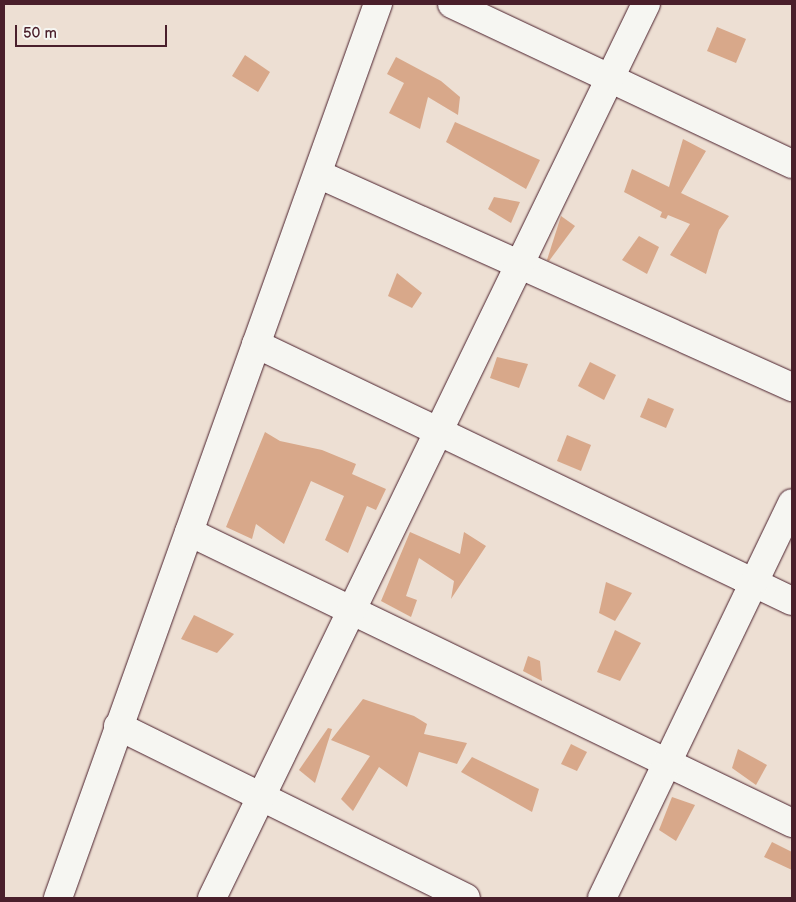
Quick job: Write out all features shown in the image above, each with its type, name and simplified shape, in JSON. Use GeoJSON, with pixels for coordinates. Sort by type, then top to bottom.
{"type":"FeatureCollection","features":[{"type":"Feature","properties":{"kind":"street"},"geometry":{"type":"LineString","coordinates":[[58,898],[378,4]]}},
{"type":"Feature","properties":{"kind":"street"},"geometry":{"type":"LineString","coordinates":[[452,4],[611,77],[792,164]]}},
{"type":"Feature","properties":{"kind":"street"},"geometry":{"type":"LineString","coordinates":[[212,898],[436,433],[522,264],[646,4]]}},
{"type":"Feature","properties":{"kind":"street"},"geometry":{"type":"LineString","coordinates":[[318,174],[522,264],[792,387]]}},
{"type":"Feature","properties":{"kind":"street"},"geometry":{"type":"LineString","coordinates":[[256,344],[436,433],[792,601]]}},
{"type":"Feature","properties":{"kind":"street"},"geometry":{"type":"LineString","coordinates":[[602,898],[792,503]]}},
{"type":"Feature","properties":{"kind":"street"},"geometry":{"type":"LineString","coordinates":[[189,532],[353,608],[792,823]]}},
{"type":"Feature","properties":{"kind":"street"},"geometry":{"type":"LineString","coordinates":[[118,726],[466,898]]}},
{"type":"Feature","properties":{"kind":"building"},"geometry":{"type":"Polygon","coordinates":[[[717,27],[746,39],[736,63],[707,51],[717,27]]]}},
{"type":"Feature","properties":{"kind":"building"},"geometry":{"type":"Polygon","coordinates":[[[245,55],[270,72],[258,92],[232,76],[245,55]]]}},
{"type":"Feature","properties":{"kind":"building"},"geometry":{"type":"Polygon","coordinates":[[[396,57],[441,81],[460,97],[458,115],[428,97],[420,129],[389,113],[404,83],[387,74],[396,57]]]}},
{"type":"Feature","properties":{"kind":"building"},"geometry":{"type":"Polygon","coordinates":[[[455,122],[540,160],[526,189],[446,142],[455,122]]]}},
{"type":"Feature","properties":{"kind":"building"},"geometry":{"type":"Polygon","coordinates":[[[683,139],[706,151],[681,193],[729,216],[719,230],[706,274],[670,255],[690,224],[668,215],[666,219],[660,217],[662,212],[624,192],[632,169],[669,187],[683,139]]]}},
{"type":"Feature","properties":{"kind":"building"},"geometry":{"type":"Polygon","coordinates":[[[494,197],[520,202],[511,223],[488,209],[494,197]]]}},
{"type":"Feature","properties":{"kind":"building"},"geometry":{"type":"Polygon","coordinates":[[[561,216],[575,226],[549,261],[547,260],[561,216]]]}},
{"type":"Feature","properties":{"kind":"building"},"geometry":{"type":"Polygon","coordinates":[[[639,236],[659,247],[647,274],[622,260],[639,236]]]}},
{"type":"Feature","properties":{"kind":"building"},"geometry":{"type":"Polygon","coordinates":[[[397,273],[422,293],[412,308],[388,296],[397,273]]]}},
{"type":"Feature","properties":{"kind":"building"},"geometry":{"type":"Polygon","coordinates":[[[497,357],[528,364],[519,388],[490,378],[497,357]]]}},
{"type":"Feature","properties":{"kind":"building"},"geometry":{"type":"Polygon","coordinates":[[[590,362],[616,375],[604,400],[578,386],[590,362]]]}},
{"type":"Feature","properties":{"kind":"building"},"geometry":{"type":"Polygon","coordinates":[[[648,398],[674,409],[666,428],[640,417],[648,398]]]}},
{"type":"Feature","properties":{"kind":"building"},"geometry":{"type":"Polygon","coordinates":[[[265,432],[280,441],[322,450],[356,464],[352,474],[386,489],[376,510],[367,506],[348,553],[325,540],[344,496],[311,481],[284,544],[256,524],[252,539],[226,527],[265,432]]]}},
{"type":"Feature","properties":{"kind":"building"},"geometry":{"type":"Polygon","coordinates":[[[567,435],[591,445],[581,471],[557,461],[567,435]]]}},
{"type":"Feature","properties":{"kind":"building"},"geometry":{"type":"Polygon","coordinates":[[[410,532],[460,554],[464,532],[486,546],[451,599],[454,581],[419,558],[406,596],[417,600],[411,617],[381,601],[410,532]]]}},
{"type":"Feature","properties":{"kind":"building"},"geometry":{"type":"Polygon","coordinates":[[[606,582],[632,593],[615,621],[599,613],[606,582]]]}},
{"type":"Feature","properties":{"kind":"building"},"geometry":{"type":"Polygon","coordinates":[[[194,615],[234,634],[217,653],[181,639],[194,615]]]}},
{"type":"Feature","properties":{"kind":"building"},"geometry":{"type":"Polygon","coordinates":[[[615,630],[641,643],[620,681],[597,672],[615,630]]]}},
{"type":"Feature","properties":{"kind":"building"},"geometry":{"type":"Polygon","coordinates":[[[528,656],[540,661],[542,681],[523,671],[528,656]]]}},
{"type":"Feature","properties":{"kind":"building"},"geometry":{"type":"Polygon","coordinates":[[[363,699],[414,716],[427,724],[424,734],[467,743],[457,764],[419,752],[407,787],[379,767],[353,811],[341,799],[370,756],[331,740],[363,699]]]}},
{"type":"Feature","properties":{"kind":"building"},"geometry":{"type":"Polygon","coordinates":[[[328,728],[332,729],[315,783],[299,770],[328,728]]]}},
{"type":"Feature","properties":{"kind":"building"},"geometry":{"type":"Polygon","coordinates":[[[571,744],[587,752],[577,771],[561,764],[571,744]]]}},
{"type":"Feature","properties":{"kind":"building"},"geometry":{"type":"Polygon","coordinates":[[[738,749],[767,765],[756,785],[732,768],[738,749]]]}},
{"type":"Feature","properties":{"kind":"building"},"geometry":{"type":"Polygon","coordinates":[[[472,757],[539,789],[532,812],[461,772],[472,757]]]}},
{"type":"Feature","properties":{"kind":"building"},"geometry":{"type":"Polygon","coordinates":[[[672,797],[695,805],[676,841],[659,830],[672,797]]]}},
{"type":"Feature","properties":{"kind":"building"},"geometry":{"type":"Polygon","coordinates":[[[772,842],[792,852],[792,870],[764,857],[772,842]]]}}]}
